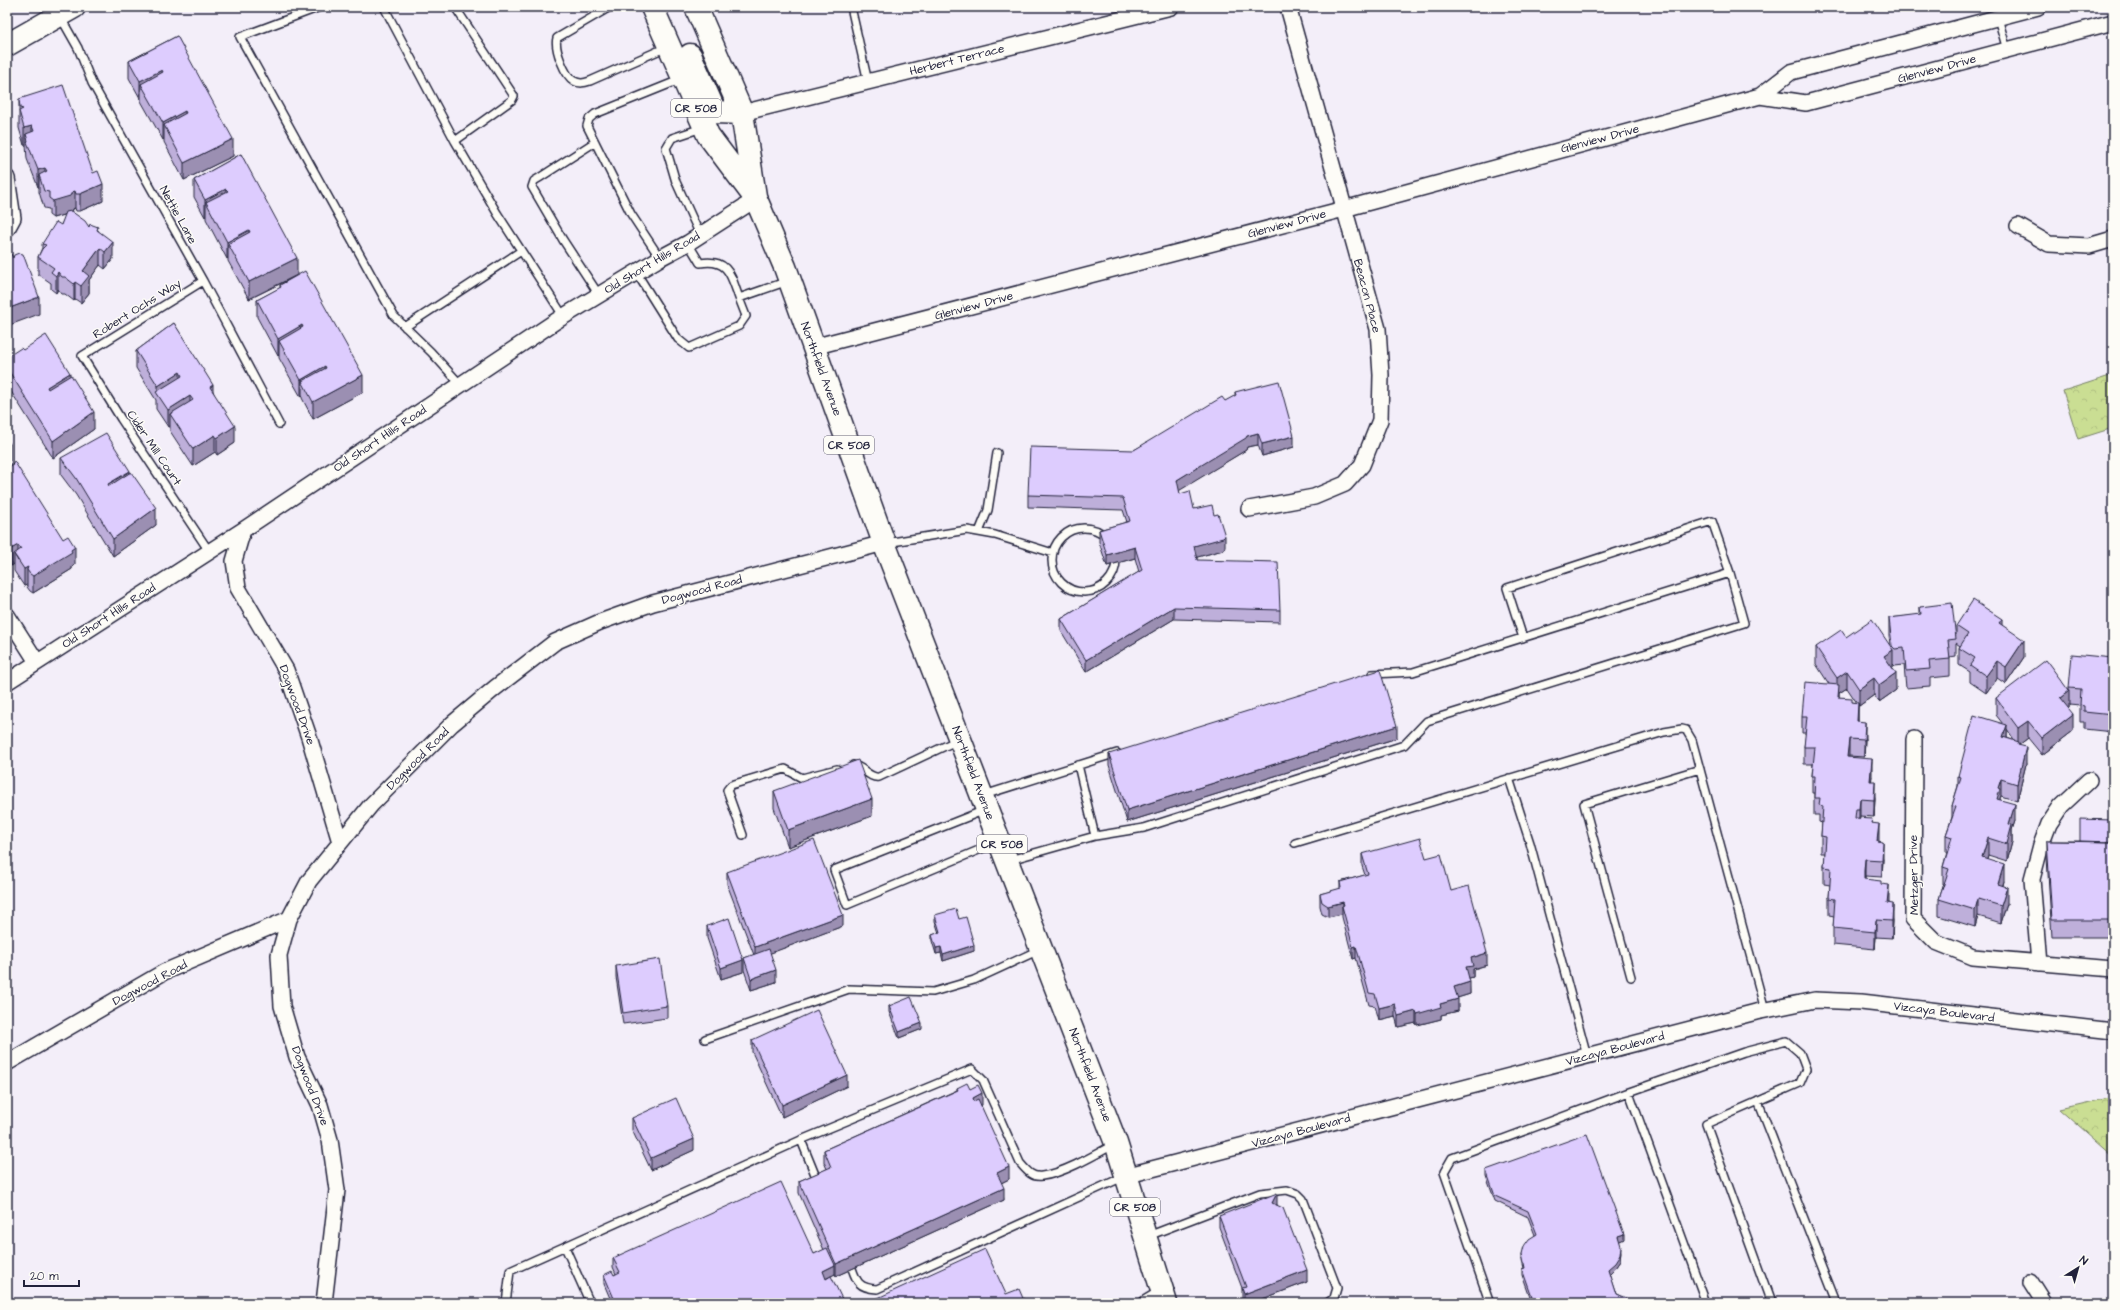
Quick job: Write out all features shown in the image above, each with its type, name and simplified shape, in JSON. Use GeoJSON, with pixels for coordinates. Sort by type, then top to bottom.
{"type":"FeatureCollection","features":[{"type":"Feature","properties":{"kind":"main road","name":"CR 508"},"geometry":{"type":"LineString","coordinates":[[697,7],[742,113],[756,199]]}},
{"type":"Feature","properties":{"kind":"main road","name":"CR 508"},"geometry":{"type":"LineString","coordinates":[[654,9],[708,135],[756,199],[788,273]]}},
{"type":"Feature","properties":{"kind":"main road"},"geometry":{"type":"LineString","coordinates":[[654,9],[674,20],[715,112],[742,113]]}},
{"type":"Feature","properties":{"kind":"main road"},"geometry":{"type":"LineString","coordinates":[[7,45],[67,11]]}},
{"type":"Feature","properties":{"kind":"main road","name":"Northfield Avenue"},"geometry":{"type":"LineString","coordinates":[[788,273],[813,347],[884,543],[1116,1143],[1144,1237],[1158,1300]]}},
{"type":"Feature","properties":{"kind":"street","name":"Herbert Terrace"},"geometry":{"type":"LineString","coordinates":[[742,113],[1171,7]]}},
{"type":"Feature","properties":{"kind":"street","name":"Beacon Place"},"geometry":{"type":"LineString","coordinates":[[1249,509],[1314,497],[1345,484],[1362,465],[1380,420],[1381,375],[1378,329],[1288,7]]}},
{"type":"Feature","properties":{"kind":"street","name":"Glenview Drive"},"geometry":{"type":"LineString","coordinates":[[813,347],[1344,209],[1760,96],[1791,72],[2038,7]]}},
{"type":"Feature","properties":{"kind":"street","name":"Glenview Drive"},"geometry":{"type":"LineString","coordinates":[[1760,96],[1806,103],[2113,22]]}},
{"type":"Feature","properties":{"kind":"street"},"geometry":{"type":"LineString","coordinates":[[7,178],[13,218],[7,229]]}},
{"type":"Feature","properties":{"kind":"street","name":"Old Short Hills Road"},"geometry":{"type":"LineString","coordinates":[[7,682],[243,530],[564,317],[636,272],[694,239],[756,199]]}},
{"type":"Feature","properties":{"kind":"street"},"geometry":{"type":"LineString","coordinates":[[2018,226],[2049,244],[2089,246],[2113,240]]}},
{"type":"Feature","properties":{"kind":"street","name":"Dogwood Drive"},"geometry":{"type":"LineString","coordinates":[[243,530],[234,561],[238,588],[286,670],[309,737],[340,842]]}},
{"type":"Feature","properties":{"kind":"street","name":"Dogwood Road"},"geometry":{"type":"LineString","coordinates":[[7,1063],[164,972],[289,919],[309,881],[371,805],[452,724],[495,688],[555,642],[600,622],[653,603],[884,543]]}},
{"type":"Feature","properties":{"kind":"street"},"geometry":{"type":"LineString","coordinates":[[7,614],[37,662]]}},
{"type":"Feature","properties":{"kind":"street","name":"Metzger Drive"},"geometry":{"type":"LineString","coordinates":[[1914,739],[1913,918],[1936,942],[1973,957],[2113,969]]}},
{"type":"Feature","properties":{"kind":"street"},"geometry":{"type":"LineString","coordinates":[[2038,963],[2032,878],[2041,845],[2049,824],[2061,806],[2089,780]]}},
{"type":"Feature","properties":{"kind":"street","name":"Dogwood Drive"},"geometry":{"type":"LineString","coordinates":[[289,919],[279,955],[282,1006],[297,1057],[320,1105],[330,1140],[336,1190],[324,1303]]}},
{"type":"Feature","properties":{"kind":"street","name":"Vizcaya Boulevard"},"geometry":{"type":"LineString","coordinates":[[1125,1176],[1765,1010],[1815,1000],[1861,1002],[2113,1031]]}},
{"type":"Feature","properties":{"kind":"street"},"geometry":{"type":"LineString","coordinates":[[2030,1281],[2044,1303]]}},
{"type":"Feature","properties":{"kind":"lane"},"geometry":{"type":"LineString","coordinates":[[320,7],[240,37],[394,316],[432,352],[461,385]]}},
{"type":"Feature","properties":{"kind":"lane"},"geometry":{"type":"LineString","coordinates":[[384,7],[455,141],[521,251],[564,317]]}},
{"type":"Feature","properties":{"kind":"lane"},"geometry":{"type":"LineString","coordinates":[[455,7],[514,96],[512,100],[455,141]]}},
{"type":"Feature","properties":{"kind":"lane"},"geometry":{"type":"LineString","coordinates":[[610,7],[557,38],[556,44],[558,55],[571,79],[581,83],[590,81],[669,46]]}},
{"type":"Feature","properties":{"kind":"lane"},"geometry":{"type":"LineString","coordinates":[[851,7],[868,82]]}},
{"type":"Feature","properties":{"kind":"lane","name":"Nettie Lane"},"geometry":{"type":"LineString","coordinates":[[67,11],[78,48],[92,83],[203,281],[279,424]]}},
{"type":"Feature","properties":{"kind":"lane"},"geometry":{"type":"LineString","coordinates":[[1998,18],[2007,50]]}},
{"type":"Feature","properties":{"kind":"lane"},"geometry":{"type":"LineString","coordinates":[[660,258],[631,214],[587,126],[589,119],[595,114],[642,94],[684,79]]}},
{"type":"Feature","properties":{"kind":"lane"},"geometry":{"type":"LineString","coordinates":[[636,272],[678,339],[689,348],[740,326],[746,316],[729,271],[721,264],[709,261],[700,263],[666,148],[672,138],[704,127]]}},
{"type":"Feature","properties":{"kind":"lane"},"geometry":{"type":"LineString","coordinates":[[595,142],[534,181],[532,187],[563,240],[599,295]]}},
{"type":"Feature","properties":{"kind":"lane"},"geometry":{"type":"LineString","coordinates":[[405,327],[521,251]]}},
{"type":"Feature","properties":{"kind":"lane"},"geometry":{"type":"LineString","coordinates":[[739,298],[788,273]]}},
{"type":"Feature","properties":{"kind":"lane","name":"Robert Ochs Way"},"geometry":{"type":"LineString","coordinates":[[82,356],[203,281]]}},
{"type":"Feature","properties":{"kind":"lane","name":"Cider Mill Court"},"geometry":{"type":"LineString","coordinates":[[82,356],[120,419],[209,551]]}},
{"type":"Feature","properties":{"kind":"lane"},"geometry":{"type":"LineString","coordinates":[[979,532],[988,510],[997,453]]}},
{"type":"Feature","properties":{"kind":"lane"},"geometry":{"type":"LineString","coordinates":[[1123,752],[1078,766],[985,802],[834,870],[847,906],[1004,851],[1144,828],[1404,745],[1427,721],[1744,623],[1730,574],[1712,521],[1507,588],[1523,638]]}},
{"type":"Feature","properties":{"kind":"lane"},"geometry":{"type":"LineString","coordinates":[[1084,528],[1095,530],[1104,535],[1111,543],[1115,553],[1116,563],[1114,573],[1104,585],[1090,591],[1080,592],[1061,582],[1052,564],[1053,553],[1057,543],[1069,532],[1084,528]]}},
{"type":"Feature","properties":{"kind":"lane"},"geometry":{"type":"LineString","coordinates":[[884,543],[967,530],[995,535],[1053,553]]}},
{"type":"Feature","properties":{"kind":"lane"},"geometry":{"type":"LineString","coordinates":[[1362,677],[1377,672],[1413,672],[1730,574]]}},
{"type":"Feature","properties":{"kind":"lane"},"geometry":{"type":"LineString","coordinates":[[1295,843],[1509,778],[1682,729],[1686,730],[1692,740],[1765,1010]]}},
{"type":"Feature","properties":{"kind":"lane"},"geometry":{"type":"LineString","coordinates":[[743,835],[727,790],[731,784],[785,769],[802,778],[851,765],[859,766],[875,778],[960,739]]}},
{"type":"Feature","properties":{"kind":"lane"},"geometry":{"type":"LineString","coordinates":[[1078,766],[1095,836]]}},
{"type":"Feature","properties":{"kind":"lane"},"geometry":{"type":"LineString","coordinates":[[1631,977],[1584,804],[1700,769]]}},
{"type":"Feature","properties":{"kind":"lane"},"geometry":{"type":"LineString","coordinates":[[1509,778],[1530,843],[1587,1056]]}},
{"type":"Feature","properties":{"kind":"lane"},"geometry":{"type":"LineString","coordinates":[[705,1039],[849,989],[932,992],[974,980],[1041,950]]}},
{"type":"Feature","properties":{"kind":"lane"},"geometry":{"type":"LineString","coordinates":[[1488,1302],[1444,1172],[1452,1158],[1630,1092],[1744,1052],[1786,1041],[1800,1053],[1806,1069],[1800,1083],[1706,1124],[1771,1303]]}},
{"type":"Feature","properties":{"kind":"lane"},"geometry":{"type":"LineString","coordinates":[[506,1303],[510,1271],[565,1248],[801,1140],[972,1069],[983,1080],[1020,1163],[1028,1173],[1042,1177],[1079,1164],[1116,1143]]}},
{"type":"Feature","properties":{"kind":"lane"},"geometry":{"type":"LineString","coordinates":[[1630,1092],[1706,1303]]}},
{"type":"Feature","properties":{"kind":"lane"},"geometry":{"type":"LineString","coordinates":[[1758,1101],[1837,1303]]}},
{"type":"Feature","properties":{"kind":"lane"},"geometry":{"type":"LineString","coordinates":[[801,1140],[821,1191]]}},
{"type":"Feature","properties":{"kind":"lane"},"geometry":{"type":"LineString","coordinates":[[847,1255],[858,1284],[865,1288],[877,1289],[1125,1176]]}},
{"type":"Feature","properties":{"kind":"lane"},"geometry":{"type":"LineString","coordinates":[[1144,1237],[1260,1193],[1288,1190],[1298,1194],[1303,1199],[1337,1288],[1334,1298],[1327,1303]]}},
{"type":"Feature","properties":{"kind":"lane"},"geometry":{"type":"LineString","coordinates":[[565,1248],[590,1303]]}},
{"type":"Feature","properties":{"kind":"green space"},"geometry":{"type":"Polygon","coordinates":[[[2113,375],[2113,428],[2078,439],[2063,391],[2113,375]]]}},
{"type":"Feature","properties":{"kind":"green space"},"geometry":{"type":"Polygon","coordinates":[[[2113,1097],[2113,1155],[2061,1109],[2113,1097]]]}},
{"type":"Feature","properties":{"kind":"building"},"geometry":{"type":"Polygon","coordinates":[[[177,36],[233,139],[184,163],[164,125],[186,113],[185,111],[163,123],[141,84],[163,72],[162,70],[140,81],[129,61],[177,36]]]}},
{"type":"Feature","properties":{"kind":"building"},"geometry":{"type":"Polygon","coordinates":[[[63,85],[93,173],[98,171],[103,184],[80,194],[76,194],[75,191],[72,192],[70,196],[53,201],[49,198],[49,192],[44,191],[39,175],[47,171],[45,168],[38,170],[27,142],[26,134],[34,131],[32,126],[24,128],[19,111],[23,109],[20,108],[19,99],[63,85]]]}},
{"type":"Feature","properties":{"kind":"building"},"geometry":{"type":"Polygon","coordinates":[[[241,154],[297,258],[249,282],[228,244],[250,232],[249,230],[227,242],[206,202],[228,191],[226,189],[205,200],[194,180],[241,154]]]}},
{"type":"Feature","properties":{"kind":"building"},"geometry":{"type":"Polygon","coordinates":[[[71,211],[85,221],[89,227],[90,224],[98,227],[97,230],[113,242],[105,252],[100,248],[83,271],[89,276],[81,286],[75,282],[74,284],[65,277],[62,277],[58,272],[56,276],[51,272],[54,268],[38,257],[46,245],[42,244],[56,222],[61,225],[66,212],[71,211]]]}},
{"type":"Feature","properties":{"kind":"building"},"geometry":{"type":"Polygon","coordinates":[[[19,253],[23,254],[39,297],[7,309],[7,255],[11,254],[13,258],[14,255],[19,253]]]}},
{"type":"Feature","properties":{"kind":"building"},"geometry":{"type":"Polygon","coordinates":[[[305,271],[363,375],[313,402],[302,381],[326,368],[325,366],[301,380],[279,341],[303,327],[302,325],[278,339],[257,300],[281,287],[280,285],[305,271]]]}},
{"type":"Feature","properties":{"kind":"building"},"geometry":{"type":"Polygon","coordinates":[[[174,323],[213,385],[210,387],[235,426],[217,438],[215,435],[193,449],[170,414],[193,400],[190,396],[168,410],[156,392],[182,376],[180,372],[158,386],[136,351],[174,323]]]}},
{"type":"Feature","properties":{"kind":"building"},"geometry":{"type":"Polygon","coordinates":[[[46,335],[70,373],[47,387],[48,389],[71,375],[94,412],[53,441],[7,368],[7,357],[21,348],[23,350],[46,335]]]}},
{"type":"Feature","properties":{"kind":"building"},"geometry":{"type":"Polygon","coordinates":[[[1279,381],[1294,436],[1262,444],[1258,433],[1247,436],[1177,480],[1180,494],[1190,491],[1194,509],[1212,505],[1214,515],[1218,514],[1225,536],[1223,538],[1194,546],[1197,560],[1278,562],[1280,610],[1174,607],[1086,660],[1061,619],[1142,570],[1135,547],[1107,555],[1099,530],[1130,521],[1123,498],[1028,495],[1030,447],[1134,450],[1222,397],[1225,401],[1236,395],[1235,392],[1279,381]]]}},
{"type":"Feature","properties":{"kind":"building"},"geometry":{"type":"Polygon","coordinates":[[[106,433],[130,471],[108,484],[109,486],[131,472],[156,508],[113,539],[76,478],[61,458],[106,433]]]}},
{"type":"Feature","properties":{"kind":"building"},"geometry":{"type":"Polygon","coordinates":[[[7,439],[10,444],[7,446],[7,439]]]}},
{"type":"Feature","properties":{"kind":"building"},"geometry":{"type":"Polygon","coordinates":[[[14,461],[63,539],[68,536],[75,547],[71,550],[72,552],[33,576],[27,570],[28,567],[24,569],[14,554],[21,549],[18,545],[11,549],[7,543],[7,465],[10,463],[11,466],[14,461]]]}},
{"type":"Feature","properties":{"kind":"building"},"geometry":{"type":"Polygon","coordinates":[[[1973,600],[2002,619],[1999,623],[2024,640],[2006,667],[1997,661],[1986,676],[1970,665],[1975,658],[1959,648],[1968,634],[1956,626],[1973,600]]]}},
{"type":"Feature","properties":{"kind":"building"},"geometry":{"type":"Polygon","coordinates":[[[1952,603],[1956,639],[1948,640],[1950,659],[1929,661],[1930,669],[1906,671],[1904,648],[1895,649],[1892,646],[1889,618],[1921,614],[1920,607],[1952,603]]]}},
{"type":"Feature","properties":{"kind":"building"},"geometry":{"type":"Polygon","coordinates":[[[1872,619],[1893,650],[1884,656],[1896,673],[1879,685],[1874,678],[1859,689],[1847,671],[1837,678],[1816,647],[1841,630],[1846,637],[1872,619]]]}},
{"type":"Feature","properties":{"kind":"building"},"geometry":{"type":"Polygon","coordinates":[[[2072,654],[2113,658],[2113,715],[2084,712],[2084,706],[2080,705],[2081,689],[2069,688],[2072,654]]]}},
{"type":"Feature","properties":{"kind":"building"},"geometry":{"type":"Polygon","coordinates":[[[2046,660],[2069,691],[2060,698],[2073,714],[2042,738],[2028,721],[2018,728],[1996,698],[2046,660]]]}},
{"type":"Feature","properties":{"kind":"building"},"geometry":{"type":"Polygon","coordinates":[[[1380,670],[1397,726],[1127,810],[1109,754],[1380,670]]]}},
{"type":"Feature","properties":{"kind":"building"},"geometry":{"type":"Polygon","coordinates":[[[1805,682],[1839,685],[1838,697],[1852,698],[1852,702],[1858,703],[1857,721],[1865,722],[1864,740],[1849,739],[1847,757],[1872,759],[1870,781],[1875,781],[1874,800],[1860,799],[1859,809],[1856,809],[1855,818],[1872,819],[1871,823],[1879,824],[1877,841],[1883,842],[1882,860],[1865,859],[1864,879],[1881,881],[1881,884],[1889,885],[1887,903],[1893,904],[1892,921],[1876,920],[1875,932],[1833,928],[1835,899],[1829,898],[1831,868],[1824,867],[1826,837],[1821,836],[1823,806],[1819,805],[1820,798],[1814,798],[1815,776],[1812,776],[1815,747],[1804,747],[1807,716],[1802,716],[1805,682]]]}},
{"type":"Feature","properties":{"kind":"building"},"geometry":{"type":"Polygon","coordinates":[[[1974,715],[2007,725],[2003,737],[2019,742],[2018,745],[2026,747],[2017,784],[2001,779],[1998,788],[2000,789],[1997,799],[2015,804],[2009,824],[2012,825],[2007,844],[1988,838],[1982,857],[2004,864],[1998,884],[2007,887],[2001,906],[1978,899],[1975,910],[1939,899],[1949,869],[1943,867],[1952,837],[1946,835],[1956,807],[1952,806],[1961,777],[1958,776],[1974,715]]]}},
{"type":"Feature","properties":{"kind":"building"},"geometry":{"type":"Polygon","coordinates":[[[858,760],[872,799],[788,830],[774,791],[858,760]]]}},
{"type":"Feature","properties":{"kind":"building"},"geometry":{"type":"Polygon","coordinates":[[[2080,819],[2113,820],[2113,842],[2080,841],[2080,819]]]}},
{"type":"Feature","properties":{"kind":"building"},"geometry":{"type":"Polygon","coordinates":[[[1420,838],[1426,858],[1441,854],[1451,891],[1469,886],[1487,953],[1471,958],[1473,966],[1466,967],[1470,982],[1454,987],[1458,999],[1440,1004],[1441,1007],[1417,1014],[1416,1011],[1398,1016],[1395,1004],[1379,1008],[1375,994],[1369,993],[1356,946],[1353,947],[1342,906],[1344,905],[1343,902],[1328,906],[1322,902],[1320,894],[1341,888],[1340,882],[1368,874],[1362,854],[1420,838]]]}},
{"type":"Feature","properties":{"kind":"building"},"geometry":{"type":"Polygon","coordinates":[[[814,840],[843,915],[755,947],[727,872],[814,840]]]}},
{"type":"Feature","properties":{"kind":"building"},"geometry":{"type":"Polygon","coordinates":[[[2047,841],[2113,842],[2113,920],[2052,920],[2047,841]]]}},
{"type":"Feature","properties":{"kind":"building"},"geometry":{"type":"Polygon","coordinates":[[[956,909],[959,919],[966,917],[974,945],[943,955],[941,947],[936,948],[932,935],[940,932],[935,915],[956,909]]]}},
{"type":"Feature","properties":{"kind":"building"},"geometry":{"type":"Polygon","coordinates":[[[729,918],[743,960],[721,968],[707,926],[729,918]]]}},
{"type":"Feature","properties":{"kind":"building"},"geometry":{"type":"Polygon","coordinates":[[[769,949],[776,970],[751,979],[744,958],[769,949]]]}},
{"type":"Feature","properties":{"kind":"building"},"geometry":{"type":"Polygon","coordinates":[[[660,959],[667,1006],[623,1013],[616,966],[660,959]]]}},
{"type":"Feature","properties":{"kind":"building"},"geometry":{"type":"Polygon","coordinates":[[[911,997],[922,1023],[899,1032],[889,1006],[911,997]]]}},
{"type":"Feature","properties":{"kind":"building"},"geometry":{"type":"Polygon","coordinates":[[[817,1010],[847,1075],[782,1105],[752,1040],[817,1010]]]}},
{"type":"Feature","properties":{"kind":"building"},"geometry":{"type":"Polygon","coordinates":[[[967,1083],[970,1089],[978,1085],[982,1093],[973,1098],[974,1101],[978,1099],[1009,1167],[997,1173],[1004,1188],[836,1264],[799,1181],[831,1167],[824,1150],[958,1090],[957,1088],[967,1083]]]}},
{"type":"Feature","properties":{"kind":"building"},"geometry":{"type":"Polygon","coordinates":[[[676,1098],[694,1139],[651,1158],[632,1118],[676,1098]]]}},
{"type":"Feature","properties":{"kind":"building"},"geometry":{"type":"Polygon","coordinates":[[[1587,1134],[1624,1234],[1618,1236],[1621,1246],[1620,1255],[1615,1263],[1608,1269],[1616,1294],[1637,1303],[1534,1303],[1522,1269],[1525,1268],[1522,1254],[1524,1246],[1529,1239],[1537,1234],[1528,1211],[1495,1196],[1486,1170],[1587,1134]]]}},
{"type":"Feature","properties":{"kind":"building"},"geometry":{"type":"Polygon","coordinates":[[[781,1182],[814,1254],[827,1248],[835,1265],[823,1271],[826,1279],[831,1276],[844,1303],[616,1303],[604,1275],[612,1271],[614,1275],[620,1272],[613,1258],[781,1182]]]}},
{"type":"Feature","properties":{"kind":"building"},"geometry":{"type":"Polygon","coordinates":[[[1277,1193],[1272,1203],[1283,1208],[1307,1270],[1244,1294],[1242,1288],[1246,1287],[1219,1216],[1277,1193]]]}},
{"type":"Feature","properties":{"kind":"building"},"geometry":{"type":"Polygon","coordinates":[[[985,1249],[1006,1294],[1019,1289],[1025,1303],[867,1303],[985,1249]]]}}]}
